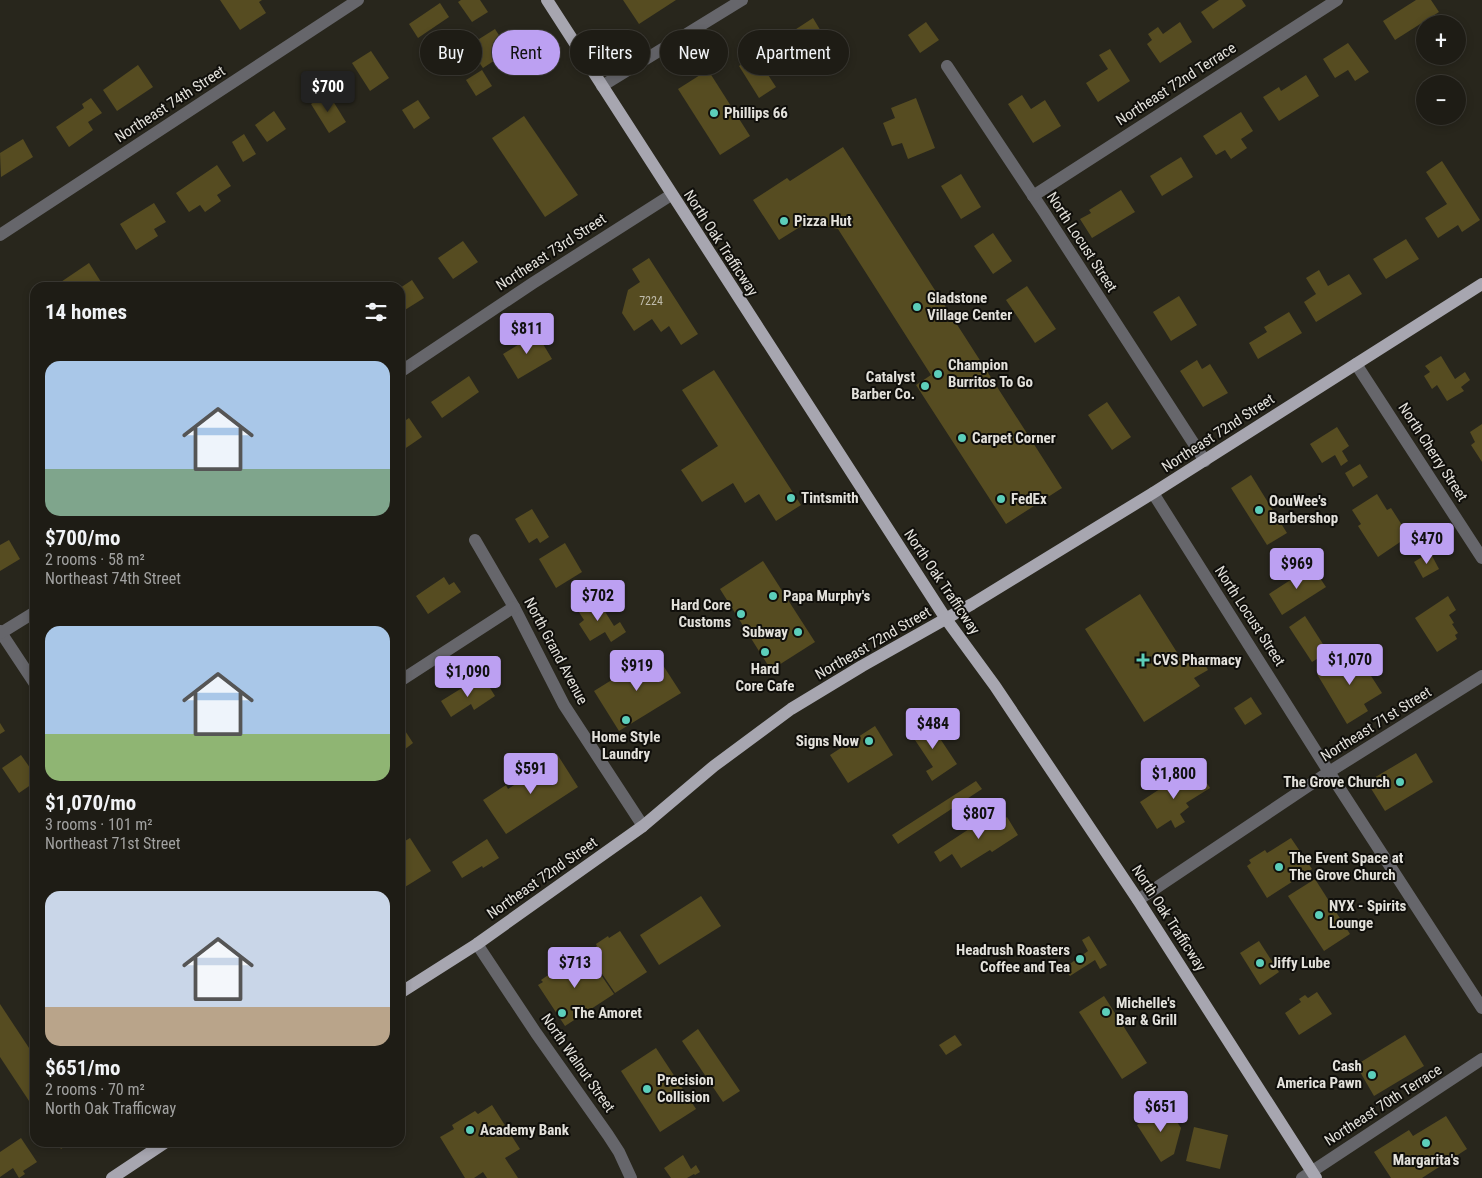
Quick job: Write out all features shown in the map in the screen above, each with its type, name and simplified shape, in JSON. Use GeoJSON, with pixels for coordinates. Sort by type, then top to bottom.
{"type":"FeatureCollection","features":[{"type":"Feature","properties":{"kind":"main road","name":"North Oak Trafficway"},"geometry":{"type":"LineString","coordinates":[[547,0],[946,620],[995,686],[1138,900],[1310,1176]]}},
{"type":"Feature","properties":{"kind":"main road","name":"Northeast 72nd Street"},"geometry":{"type":"LineString","coordinates":[[405,990],[478,944],[643,826],[714,766],[791,709],[862,666],[946,620],[1153,493],[1482,284]]}},
{"type":"Feature","properties":{"kind":"main road"},"geometry":{"type":"LineString","coordinates":[[112,1178],[158,1147]]}},
{"type":"Feature","properties":{"kind":"street","name":"Northeast 74th Street"},"geometry":{"type":"LineString","coordinates":[[0,236],[358,0]]}},
{"type":"Feature","properties":{"kind":"street"},"geometry":{"type":"LineString","coordinates":[[602,86],[742,0]]}},
{"type":"Feature","properties":{"kind":"street","name":"Northeast 72nd Terrace"},"geometry":{"type":"LineString","coordinates":[[1033,196],[1337,0]]}},
{"type":"Feature","properties":{"kind":"street","name":"North Locust Street"},"geometry":{"type":"LineString","coordinates":[[947,66],[1205,461]]}},
{"type":"Feature","properties":{"kind":"street","name":"Northeast 73rd Street"},"geometry":{"type":"LineString","coordinates":[[405,369],[533,283],[671,195]]}},
{"type":"Feature","properties":{"kind":"street","name":"North Cherry Street"},"geometry":{"type":"LineString","coordinates":[[1356,364],[1482,558]]}},
{"type":"Feature","properties":{"kind":"street","name":"North Locust Street"},"geometry":{"type":"LineString","coordinates":[[1153,493],[1170,523],[1268,673],[1329,772],[1482,1008]]}},
{"type":"Feature","properties":{"kind":"street","name":"North Grand Avenue"},"geometry":{"type":"LineString","coordinates":[[475,540],[514,607],[564,705],[643,826]]}},
{"type":"Feature","properties":{"kind":"street"},"geometry":{"type":"LineString","coordinates":[[405,678],[514,607]]}},
{"type":"Feature","properties":{"kind":"street"},"geometry":{"type":"LineString","coordinates":[[30,615],[1,632],[30,676]]}},
{"type":"Feature","properties":{"kind":"street","name":"Northeast 71st Street"},"geometry":{"type":"LineString","coordinates":[[1138,900],[1329,772],[1482,676]]}},
{"type":"Feature","properties":{"kind":"street","name":"North Walnut Street"},"geometry":{"type":"LineString","coordinates":[[478,944],[536,1033],[608,1135],[619,1152],[631,1178]]}},
{"type":"Feature","properties":{"kind":"street","name":"Northeast 70th Terrace"},"geometry":{"type":"LineString","coordinates":[[1310,1176],[1482,1059]]}},
{"type":"Feature","properties":{"kind":"building"},"geometry":{"type":"Polygon","coordinates":[[[220,0],[262,0],[259,2],[266,13],[240,30],[220,0]]]}},
{"type":"Feature","properties":{"kind":"building"},"geometry":{"type":"Polygon","coordinates":[[[461,0],[480,0],[488,12],[472,22],[458,2],[461,0]]]}},
{"type":"Feature","properties":{"kind":"building"},"geometry":{"type":"Polygon","coordinates":[[[623,0],[676,0],[639,24],[623,0]]]}},
{"type":"Feature","properties":{"kind":"building"},"geometry":{"type":"Polygon","coordinates":[[[1219,0],[1242,0],[1246,6],[1213,29],[1201,12],[1219,0]]]}},
{"type":"Feature","properties":{"kind":"building"},"geometry":{"type":"Polygon","coordinates":[[[1416,0],[1431,0],[1439,12],[1434,15],[1416,15],[1416,27],[1395,40],[1383,21],[1416,0]]]}},
{"type":"Feature","properties":{"kind":"building"},"geometry":{"type":"Polygon","coordinates":[[[440,3],[449,17],[430,30],[420,30],[420,37],[418,38],[409,24],[440,3]]]}},
{"type":"Feature","properties":{"kind":"building"},"geometry":{"type":"Polygon","coordinates":[[[813,18],[820,30],[795,30],[813,18]]]}},
{"type":"Feature","properties":{"kind":"building"},"geometry":{"type":"Polygon","coordinates":[[[926,22],[939,40],[920,53],[908,35],[926,22]]]}},
{"type":"Feature","properties":{"kind":"building"},"geometry":{"type":"Polygon","coordinates":[[[1180,22],[1192,42],[1160,63],[1147,44],[1152,40],[1148,34],[1158,27],[1163,34],[1180,22]]]}},
{"type":"Feature","properties":{"kind":"building"},"geometry":{"type":"Polygon","coordinates":[[[492,31],[492,62],[483,68],[482,67],[482,37],[492,31]]]}},
{"type":"Feature","properties":{"kind":"building"},"geometry":{"type":"Polygon","coordinates":[[[1348,43],[1369,72],[1355,81],[1348,70],[1335,78],[1323,59],[1348,43]]]}},
{"type":"Feature","properties":{"kind":"building"},"geometry":{"type":"Polygon","coordinates":[[[1110,49],[1130,81],[1098,102],[1086,83],[1108,69],[1099,55],[1110,49]]]}},
{"type":"Feature","properties":{"kind":"building"},"geometry":{"type":"Polygon","coordinates":[[[371,51],[389,78],[370,91],[352,63],[371,51]]]}},
{"type":"Feature","properties":{"kind":"building"},"geometry":{"type":"Polygon","coordinates":[[[138,65],[153,87],[117,111],[103,90],[138,65]]]}},
{"type":"Feature","properties":{"kind":"building"},"geometry":{"type":"Polygon","coordinates":[[[482,70],[492,86],[476,96],[466,80],[474,75],[482,75],[482,70]]]}},
{"type":"Feature","properties":{"kind":"building","name":"Phillips 66"},"geometry":{"type":"Polygon","coordinates":[[[700,75],[711,75],[750,136],[720,155],[678,89],[700,75]]]}},
{"type":"Feature","properties":{"kind":"building"},"geometry":{"type":"Polygon","coordinates":[[[745,75],[768,75],[776,87],[759,98],[745,75]]]}},
{"type":"Feature","properties":{"kind":"building"},"geometry":{"type":"Polygon","coordinates":[[[1306,75],[1319,96],[1279,121],[1263,97],[1279,87],[1281,91],[1306,75]]]}},
{"type":"Feature","properties":{"kind":"building"},"geometry":{"type":"Polygon","coordinates":[[[328,93],[346,122],[329,133],[311,104],[328,93]]]}},
{"type":"Feature","properties":{"kind":"building"},"geometry":{"type":"Polygon","coordinates":[[[1022,95],[1031,109],[1045,100],[1061,126],[1033,143],[1008,104],[1022,95]]]}},
{"type":"Feature","properties":{"kind":"building"},"geometry":{"type":"Polygon","coordinates":[[[91,98],[102,113],[88,122],[93,130],[69,147],[56,127],[84,108],[82,104],[91,98]]]}},
{"type":"Feature","properties":{"kind":"building"},"geometry":{"type":"Polygon","coordinates":[[[916,98],[935,148],[908,159],[902,143],[892,146],[883,123],[895,118],[891,108],[916,98]]]}},
{"type":"Feature","properties":{"kind":"building"},"geometry":{"type":"Polygon","coordinates":[[[418,100],[430,118],[414,129],[402,110],[418,100]]]}},
{"type":"Feature","properties":{"kind":"building"},"geometry":{"type":"Polygon","coordinates":[[[274,111],[286,129],[267,142],[255,125],[274,111]]]}},
{"type":"Feature","properties":{"kind":"building"},"geometry":{"type":"Polygon","coordinates":[[[1241,112],[1253,131],[1241,139],[1247,148],[1231,159],[1225,150],[1216,155],[1203,136],[1241,112]]]}},
{"type":"Feature","properties":{"kind":"building"},"geometry":{"type":"Polygon","coordinates":[[[524,116],[578,195],[545,217],[492,138],[524,116]]]}},
{"type":"Feature","properties":{"kind":"building"},"geometry":{"type":"Polygon","coordinates":[[[244,134],[256,154],[243,162],[232,142],[244,134]]]}},
{"type":"Feature","properties":{"kind":"building"},"geometry":{"type":"Polygon","coordinates":[[[23,139],[33,157],[1,177],[0,153],[23,139]]]}},
{"type":"Feature","properties":{"kind":"building","name":"Gladstone Village Center"},"geometry":{"type":"Polygon","coordinates":[[[843,147],[1062,488],[1006,524],[916,385],[931,375],[838,229],[808,222],[779,240],[753,200],[787,178],[790,181],[843,147]]]}},
{"type":"Feature","properties":{"kind":"building"},"geometry":{"type":"Polygon","coordinates":[[[1181,157],[1193,177],[1162,196],[1150,176],[1181,157]]]}},
{"type":"Feature","properties":{"kind":"building"},"geometry":{"type":"Polygon","coordinates":[[[1442,161],[1480,220],[1462,232],[1458,225],[1438,238],[1425,218],[1447,204],[1426,172],[1442,161]]]}},
{"type":"Feature","properties":{"kind":"building"},"geometry":{"type":"Polygon","coordinates":[[[217,165],[231,186],[217,195],[221,201],[205,212],[200,205],[189,212],[176,193],[217,165]]]}},
{"type":"Feature","properties":{"kind":"building"},"geometry":{"type":"Polygon","coordinates":[[[961,174],[981,207],[961,219],[941,186],[961,174]]]}},
{"type":"Feature","properties":{"kind":"building"},"geometry":{"type":"Polygon","coordinates":[[[1121,190],[1135,212],[1092,238],[1080,219],[1091,213],[1089,210],[1121,190]]]}},
{"type":"Feature","properties":{"kind":"building"},"geometry":{"type":"Polygon","coordinates":[[[154,203],[166,222],[154,229],[158,236],[136,250],[120,224],[154,203]]]}},
{"type":"Feature","properties":{"kind":"building"},"geometry":{"type":"Polygon","coordinates":[[[993,233],[1012,261],[993,274],[974,246],[993,233]]]}},
{"type":"Feature","properties":{"kind":"building"},"geometry":{"type":"Polygon","coordinates":[[[1406,239],[1419,259],[1386,279],[1373,259],[1406,239]]]}},
{"type":"Feature","properties":{"kind":"building"},"geometry":{"type":"Polygon","coordinates":[[[463,241],[478,262],[453,279],[438,258],[463,241]]]}},
{"type":"Feature","properties":{"kind":"building"},"geometry":{"type":"Polygon","coordinates":[[[649,258],[698,334],[681,345],[669,326],[661,332],[652,319],[634,331],[622,313],[628,290],[640,282],[632,269],[649,258]]]}},
{"type":"Feature","properties":{"kind":"building"},"geometry":{"type":"Polygon","coordinates":[[[89,263],[101,282],[61,282],[89,263]]]}},
{"type":"Feature","properties":{"kind":"building"},"geometry":{"type":"Polygon","coordinates":[[[1319,270],[1328,286],[1349,274],[1362,294],[1316,322],[1304,302],[1316,294],[1306,278],[1319,270]]]}},
{"type":"Feature","properties":{"kind":"building"},"geometry":{"type":"Polygon","coordinates":[[[412,280],[424,298],[405,310],[405,285],[412,280]]]}},
{"type":"Feature","properties":{"kind":"building"},"geometry":{"type":"Polygon","coordinates":[[[1027,286],[1056,329],[1035,343],[1006,300],[1027,286]]]}},
{"type":"Feature","properties":{"kind":"building"},"geometry":{"type":"Polygon","coordinates":[[[1179,296],[1197,325],[1171,341],[1153,312],[1179,296]]]}},
{"type":"Feature","properties":{"kind":"building"},"geometry":{"type":"Polygon","coordinates":[[[1289,312],[1302,333],[1258,359],[1249,343],[1267,332],[1264,327],[1289,312]]]}},
{"type":"Feature","properties":{"kind":"building"},"geometry":{"type":"Polygon","coordinates":[[[534,329],[552,359],[518,379],[503,354],[521,343],[518,339],[534,329]]]}},
{"type":"Feature","properties":{"kind":"building"},"geometry":{"type":"Polygon","coordinates":[[[1441,356],[1455,379],[1465,372],[1470,380],[1461,387],[1464,391],[1447,401],[1437,385],[1432,389],[1424,376],[1430,372],[1425,366],[1441,356]]]}},
{"type":"Feature","properties":{"kind":"building"},"geometry":{"type":"Polygon","coordinates":[[[1197,360],[1202,369],[1210,364],[1228,393],[1203,407],[1180,371],[1197,360]]]}},
{"type":"Feature","properties":{"kind":"building"},"geometry":{"type":"Polygon","coordinates":[[[714,370],[801,505],[776,521],[759,494],[745,503],[733,483],[702,502],[681,470],[718,446],[682,390],[714,370]]]}},
{"type":"Feature","properties":{"kind":"building"},"geometry":{"type":"Polygon","coordinates":[[[469,376],[479,392],[442,418],[431,402],[469,376]]]}},
{"type":"Feature","properties":{"kind":"building"},"geometry":{"type":"Polygon","coordinates":[[[1107,402],[1131,437],[1112,450],[1088,415],[1107,402]]]}},
{"type":"Feature","properties":{"kind":"building"},"geometry":{"type":"Polygon","coordinates":[[[409,418],[422,437],[405,449],[405,421],[409,418]]]}},
{"type":"Feature","properties":{"kind":"building"},"geometry":{"type":"Polygon","coordinates":[[[1482,424],[1482,462],[1471,445],[1475,442],[1470,432],[1482,424]]]}},
{"type":"Feature","properties":{"kind":"building"},"geometry":{"type":"Polygon","coordinates":[[[1337,427],[1349,446],[1342,451],[1348,461],[1341,466],[1335,455],[1322,463],[1310,444],[1337,427]]]}},
{"type":"Feature","properties":{"kind":"building"},"geometry":{"type":"Polygon","coordinates":[[[1360,464],[1368,477],[1353,487],[1345,473],[1360,464]]]}},
{"type":"Feature","properties":{"kind":"building","name":"OouWee's Barbershop"},"geometry":{"type":"Polygon","coordinates":[[[1251,475],[1287,533],[1267,545],[1231,488],[1251,475]]]}},
{"type":"Feature","properties":{"kind":"building"},"geometry":{"type":"Polygon","coordinates":[[[1377,494],[1387,510],[1391,508],[1409,536],[1378,557],[1358,526],[1361,524],[1352,510],[1377,494]]]}},
{"type":"Feature","properties":{"kind":"building"},"geometry":{"type":"Polygon","coordinates":[[[532,509],[549,537],[540,543],[537,538],[529,543],[515,519],[532,509]]]}},
{"type":"Feature","properties":{"kind":"building"},"geometry":{"type":"Polygon","coordinates":[[[9,540],[20,559],[0,571],[0,545],[9,540]]]}},
{"type":"Feature","properties":{"kind":"building"},"geometry":{"type":"Polygon","coordinates":[[[565,543],[582,572],[556,588],[539,559],[565,543]]]}},
{"type":"Feature","properties":{"kind":"building"},"geometry":{"type":"Polygon","coordinates":[[[1430,552],[1439,569],[1423,578],[1414,562],[1430,552]]]}},
{"type":"Feature","properties":{"kind":"building"},"geometry":{"type":"Polygon","coordinates":[[[763,561],[815,642],[771,670],[720,589],[763,561]]]}},
{"type":"Feature","properties":{"kind":"building"},"geometry":{"type":"Polygon","coordinates":[[[1312,566],[1326,587],[1282,615],[1269,594],[1312,566]]]}},
{"type":"Feature","properties":{"kind":"building"},"geometry":{"type":"Polygon","coordinates":[[[444,577],[449,585],[454,582],[461,592],[428,614],[416,596],[444,577]]]}},
{"type":"Feature","properties":{"kind":"building","name":"CVS Pharmacy"},"geometry":{"type":"Polygon","coordinates":[[[1140,594],[1185,665],[1200,655],[1208,670],[1194,678],[1200,686],[1144,722],[1085,629],[1140,594]]]}},
{"type":"Feature","properties":{"kind":"building"},"geometry":{"type":"Polygon","coordinates":[[[1448,596],[1456,610],[1449,615],[1458,633],[1455,635],[1457,639],[1437,652],[1415,618],[1448,596]]]}},
{"type":"Feature","properties":{"kind":"building"},"geometry":{"type":"Polygon","coordinates":[[[596,597],[614,626],[620,622],[626,632],[611,642],[605,632],[590,641],[579,624],[584,620],[577,609],[596,597]]]}},
{"type":"Feature","properties":{"kind":"building"},"geometry":{"type":"Polygon","coordinates":[[[1305,616],[1328,652],[1312,662],[1289,627],[1305,616]]]}},
{"type":"Feature","properties":{"kind":"building"},"geometry":{"type":"Polygon","coordinates":[[[1355,651],[1382,693],[1364,704],[1368,711],[1347,724],[1317,674],[1355,651]]]}},
{"type":"Feature","properties":{"kind":"building"},"geometry":{"type":"Polygon","coordinates":[[[655,653],[681,693],[619,731],[594,691],[655,653]]]}},
{"type":"Feature","properties":{"kind":"building"},"geometry":{"type":"Polygon","coordinates":[[[485,680],[495,696],[474,710],[471,704],[451,717],[441,701],[470,683],[473,687],[485,680]]]}},
{"type":"Feature","properties":{"kind":"building"},"geometry":{"type":"Polygon","coordinates":[[[1251,697],[1262,714],[1245,725],[1234,708],[1251,697]]]}},
{"type":"Feature","properties":{"kind":"building"},"geometry":{"type":"Polygon","coordinates":[[[927,719],[957,764],[932,781],[926,771],[933,767],[909,731],[927,719]]]}},
{"type":"Feature","properties":{"kind":"building"},"geometry":{"type":"Polygon","coordinates":[[[0,723],[5,731],[0,734],[0,723]]]}},
{"type":"Feature","properties":{"kind":"building","name":"Signs Now"},"geometry":{"type":"Polygon","coordinates":[[[875,726],[893,755],[848,783],[830,755],[875,726]]]}},
{"type":"Feature","properties":{"kind":"building"},"geometry":{"type":"Polygon","coordinates":[[[405,731],[413,743],[405,749],[405,731]]]}},
{"type":"Feature","properties":{"kind":"building","name":"The Grove Church"},"geometry":{"type":"Polygon","coordinates":[[[1416,753],[1433,782],[1385,811],[1367,782],[1416,753]]]}},
{"type":"Feature","properties":{"kind":"building"},"geometry":{"type":"Polygon","coordinates":[[[557,754],[578,787],[506,834],[483,800],[506,785],[508,789],[549,762],[548,760],[557,754]]]}},
{"type":"Feature","properties":{"kind":"building"},"geometry":{"type":"Polygon","coordinates":[[[21,755],[30,768],[30,785],[19,793],[2,768],[21,755]]]}},
{"type":"Feature","properties":{"kind":"building"},"geometry":{"type":"Polygon","coordinates":[[[1199,771],[1210,788],[1186,803],[1189,807],[1180,814],[1185,822],[1175,828],[1171,820],[1157,829],[1140,802],[1172,781],[1175,785],[1199,771]]]}},
{"type":"Feature","properties":{"kind":"building"},"geometry":{"type":"Polygon","coordinates":[[[976,781],[982,789],[898,844],[892,835],[976,781]]]}},
{"type":"Feature","properties":{"kind":"building"},"geometry":{"type":"Polygon","coordinates":[[[995,812],[1001,821],[1007,817],[1018,835],[992,852],[990,850],[961,868],[952,854],[940,862],[934,852],[995,812]]]}},
{"type":"Feature","properties":{"kind":"building"},"geometry":{"type":"Polygon","coordinates":[[[410,838],[431,871],[405,887],[405,841],[410,838]]]}},
{"type":"Feature","properties":{"kind":"building","name":"The Event Space at The Grove Church"},"geometry":{"type":"Polygon","coordinates":[[[1291,838],[1312,869],[1267,898],[1247,866],[1251,863],[1249,860],[1265,850],[1267,853],[1291,838]]]}},
{"type":"Feature","properties":{"kind":"building"},"geometry":{"type":"Polygon","coordinates":[[[487,839],[499,858],[462,878],[452,862],[487,839]]]}},
{"type":"Feature","properties":{"kind":"building","name":"NYX - Spirits Lounge"},"geometry":{"type":"Polygon","coordinates":[[[1315,879],[1350,934],[1324,951],[1288,896],[1315,879]]]}},
{"type":"Feature","properties":{"kind":"building"},"geometry":{"type":"Polygon","coordinates":[[[701,896],[721,926],[659,965],[640,935],[701,896]]]}},
{"type":"Feature","properties":{"kind":"building"},"geometry":{"type":"Polygon","coordinates":[[[620,931],[647,972],[615,993],[588,953],[597,946],[596,944],[620,931]]]}},
{"type":"Feature","properties":{"kind":"building"},"geometry":{"type":"Polygon","coordinates":[[[1089,936],[1107,965],[1100,969],[1095,960],[1070,976],[1064,968],[1088,951],[1082,940],[1089,936]]]}},
{"type":"Feature","properties":{"kind":"building","name":"Jiffy Lube"},"geometry":{"type":"Polygon","coordinates":[[[1259,941],[1279,972],[1260,985],[1240,953],[1259,941]]]}},
{"type":"Feature","properties":{"kind":"building"},"geometry":{"type":"Polygon","coordinates":[[[586,953],[614,994],[565,1026],[538,985],[543,982],[541,980],[554,971],[556,974],[570,964],[569,962],[586,953]]]}},
{"type":"Feature","properties":{"kind":"building"},"geometry":{"type":"Polygon","coordinates":[[[1317,992],[1332,1014],[1299,1035],[1285,1013],[1301,1002],[1299,999],[1305,995],[1308,998],[1317,992]]]}},
{"type":"Feature","properties":{"kind":"building"},"geometry":{"type":"Polygon","coordinates":[[[1104,996],[1147,1063],[1122,1079],[1079,1012],[1104,996]]]}},
{"type":"Feature","properties":{"kind":"building"},"geometry":{"type":"Polygon","coordinates":[[[0,1004],[30,1049],[30,1102],[0,1057],[0,1004]]]}},
{"type":"Feature","properties":{"kind":"building"},"geometry":{"type":"Polygon","coordinates":[[[698,1029],[740,1091],[723,1102],[682,1041],[698,1029]]]}},
{"type":"Feature","properties":{"kind":"building"},"geometry":{"type":"Polygon","coordinates":[[[955,1035],[962,1045],[946,1055],[939,1045],[955,1035]]]}},
{"type":"Feature","properties":{"kind":"building"},"geometry":{"type":"Polygon","coordinates":[[[1405,1035],[1424,1066],[1374,1096],[1356,1065],[1405,1035]]]}},
{"type":"Feature","properties":{"kind":"building"},"geometry":{"type":"Polygon","coordinates":[[[656,1048],[696,1109],[660,1132],[621,1071],[656,1048]]]}},
{"type":"Feature","properties":{"kind":"building"},"geometry":{"type":"Polygon","coordinates":[[[492,1105],[520,1149],[505,1158],[518,1178],[487,1178],[483,1172],[474,1178],[465,1178],[440,1137],[454,1129],[452,1125],[475,1111],[478,1114],[492,1105]]]}},
{"type":"Feature","properties":{"kind":"building"},"geometry":{"type":"Polygon","coordinates":[[[1166,1105],[1181,1128],[1174,1154],[1161,1162],[1137,1125],[1166,1105]]]}},
{"type":"Feature","properties":{"kind":"building","name":"Margarita's"},"geometry":{"type":"Polygon","coordinates":[[[1446,1116],[1467,1149],[1422,1178],[1391,1178],[1374,1152],[1409,1130],[1413,1136],[1446,1116]]]}},
{"type":"Feature","properties":{"kind":"building"},"geometry":{"type":"Polygon","coordinates":[[[1194,1127],[1228,1135],[1220,1169],[1186,1161],[1194,1127]]]}},
{"type":"Feature","properties":{"kind":"building"},"geometry":{"type":"Polygon","coordinates":[[[21,1138],[37,1162],[23,1171],[25,1174],[19,1178],[13,1168],[0,1177],[0,1152],[21,1138]]]}},
{"type":"Feature","properties":{"kind":"building"},"geometry":{"type":"Polygon","coordinates":[[[683,1155],[691,1169],[696,1165],[700,1172],[687,1178],[671,1178],[664,1168],[683,1155]]]}},
{"type":"Feature","properties":{"kind":"place","name":"Phillips 66"},"geometry":{"type":"Point","coordinates":[714,113]}},
{"type":"Feature","properties":{"kind":"place","name":"Pizza Hut"},"geometry":{"type":"Point","coordinates":[784,221]}},
{"type":"Feature","properties":{"kind":"place","name":"Gladstone Village Center"},"geometry":{"type":"Point","coordinates":[917,307]}},
{"type":"Feature","properties":{"kind":"place","name":"Champion Burritos To Go"},"geometry":{"type":"Point","coordinates":[938,374]}},
{"type":"Feature","properties":{"kind":"place","name":"Catalyst Barber Co."},"geometry":{"type":"Point","coordinates":[925,386]}},
{"type":"Feature","properties":{"kind":"place","name":"Carpet Corner"},"geometry":{"type":"Point","coordinates":[962,438]}},
{"type":"Feature","properties":{"kind":"place","name":"Tintsmith"},"geometry":{"type":"Point","coordinates":[791,498]}},
{"type":"Feature","properties":{"kind":"place","name":"FedEx"},"geometry":{"type":"Point","coordinates":[1001,499]}},
{"type":"Feature","properties":{"kind":"place","name":"OouWee's Barbershop"},"geometry":{"type":"Point","coordinates":[1259,510]}},
{"type":"Feature","properties":{"kind":"place","name":"Papa Murphy's"},"geometry":{"type":"Point","coordinates":[773,596]}},
{"type":"Feature","properties":{"kind":"place","name":"Hard Core Customs"},"geometry":{"type":"Point","coordinates":[741,614]}},
{"type":"Feature","properties":{"kind":"place","name":"Subway"},"geometry":{"type":"Point","coordinates":[798,632]}},
{"type":"Feature","properties":{"kind":"place","name":"Hard Core Cafe"},"geometry":{"type":"Point","coordinates":[765,652]}},
{"type":"Feature","properties":{"kind":"place","name":"CVS Pharmacy"},"geometry":{"type":"Point","coordinates":[1143,660]}},
{"type":"Feature","properties":{"kind":"place","name":"Home Style Laundry"},"geometry":{"type":"Point","coordinates":[626,720]}},
{"type":"Feature","properties":{"kind":"place","name":"Signs Now"},"geometry":{"type":"Point","coordinates":[869,741]}},
{"type":"Feature","properties":{"kind":"place","name":"The Grove Church"},"geometry":{"type":"Point","coordinates":[1400,782]}},
{"type":"Feature","properties":{"kind":"place","name":"The Event Space at The Grove Church"},"geometry":{"type":"Point","coordinates":[1279,867]}},
{"type":"Feature","properties":{"kind":"place","name":"NYX - Spirits Lounge"},"geometry":{"type":"Point","coordinates":[1319,915]}},
{"type":"Feature","properties":{"kind":"place","name":"Headrush Roasters Coffee and Tea"},"geometry":{"type":"Point","coordinates":[1080,959]}},
{"type":"Feature","properties":{"kind":"place","name":"Jiffy Lube"},"geometry":{"type":"Point","coordinates":[1260,963]}},
{"type":"Feature","properties":{"kind":"place","name":"Michelle's Bar & Grill"},"geometry":{"type":"Point","coordinates":[1106,1012]}},
{"type":"Feature","properties":{"kind":"place","name":"The Amoret"},"geometry":{"type":"Point","coordinates":[562,1013]}},
{"type":"Feature","properties":{"kind":"place","name":"Cash America Pawn"},"geometry":{"type":"Point","coordinates":[1372,1075]}},
{"type":"Feature","properties":{"kind":"place","name":"Precision Collision"},"geometry":{"type":"Point","coordinates":[647,1089]}},
{"type":"Feature","properties":{"kind":"place","name":"Academy Bank"},"geometry":{"type":"Point","coordinates":[470,1130]}},
{"type":"Feature","properties":{"kind":"place","name":"Margarita's"},"geometry":{"type":"Point","coordinates":[1426,1143]}}]}
